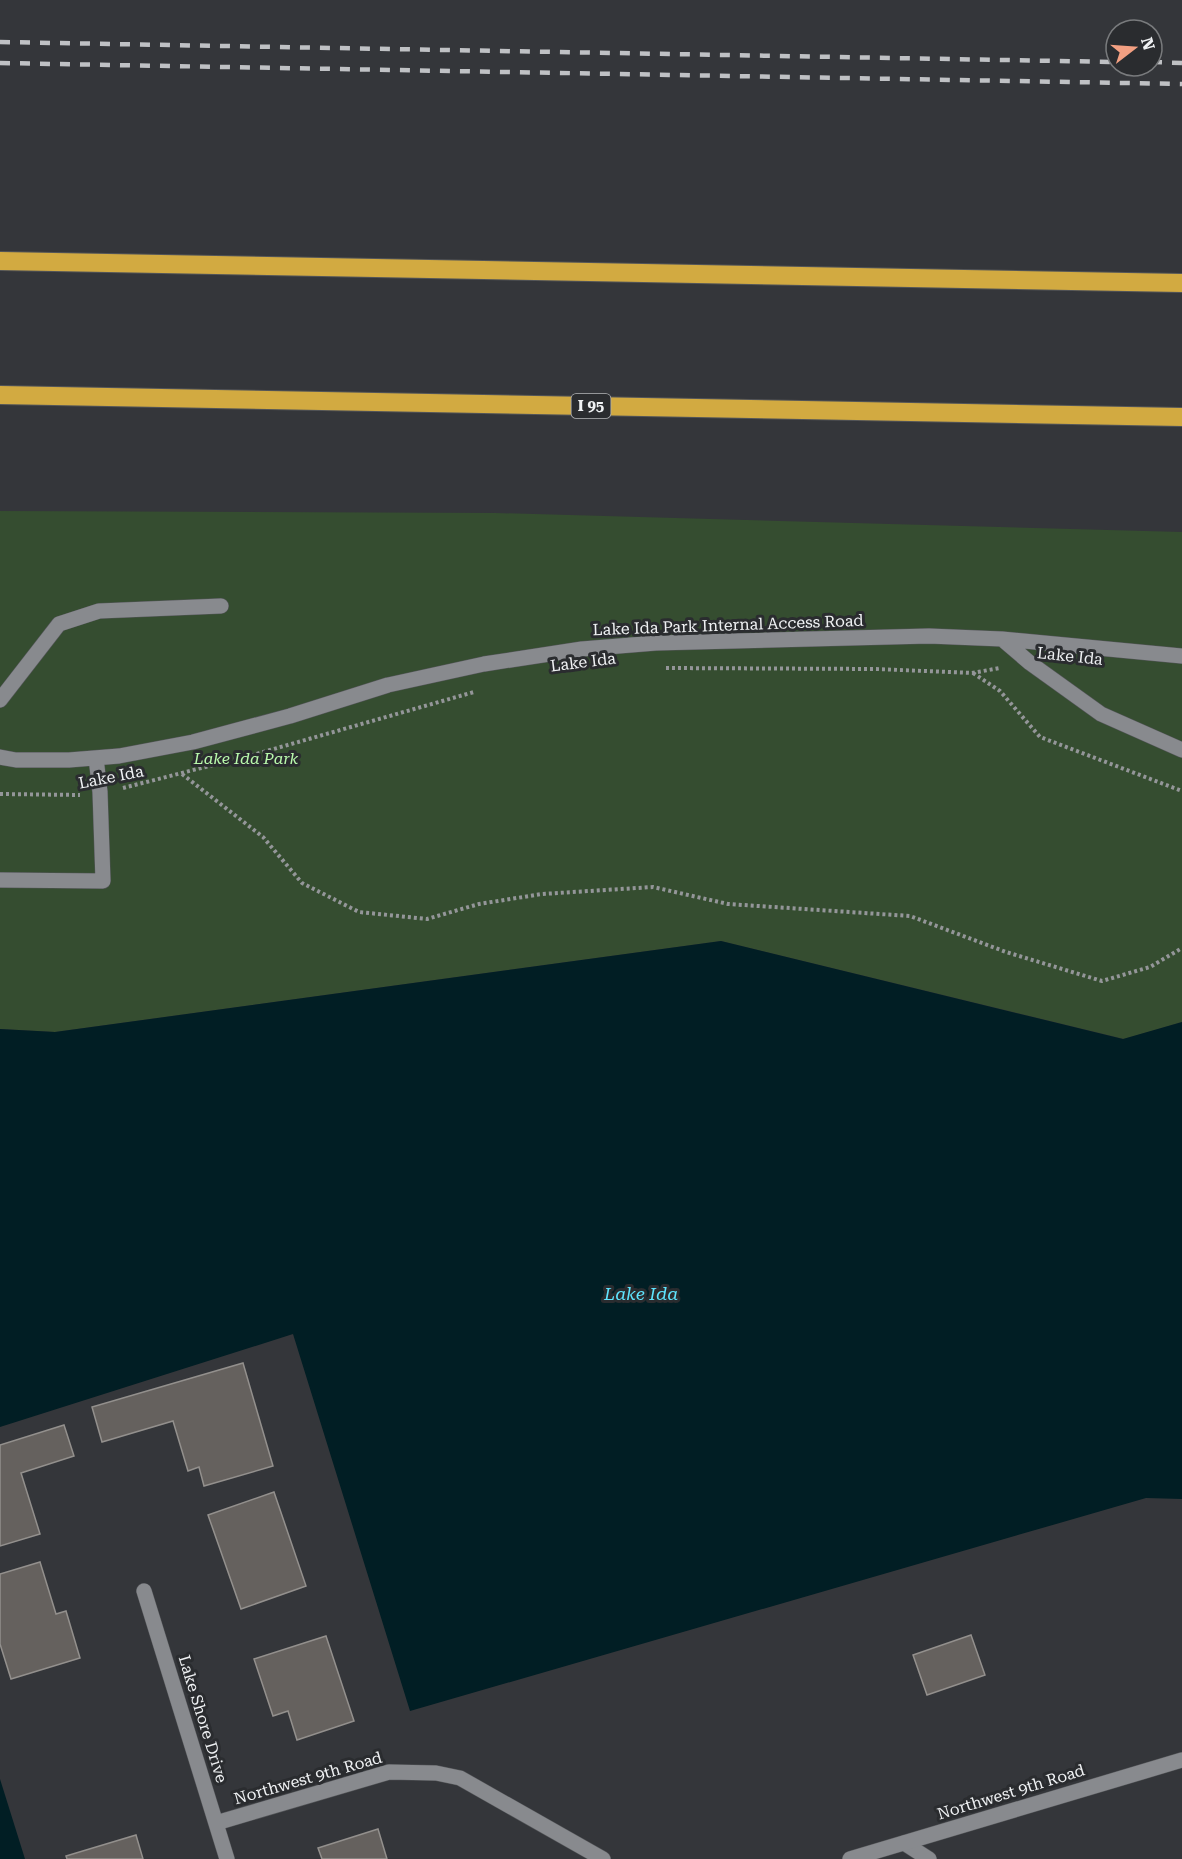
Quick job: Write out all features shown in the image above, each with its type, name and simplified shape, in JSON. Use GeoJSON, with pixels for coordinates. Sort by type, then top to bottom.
{"type":"FeatureCollection","features":[{"type":"Feature","properties":{"kind":"highway"},"geometry":{"type":"LineString","coordinates":[[0,261],[1182,283]]}},
{"type":"Feature","properties":{"kind":"highway","name":"I 95"},"geometry":{"type":"LineString","coordinates":[[0,395],[1182,417]]}},
{"type":"Feature","properties":{"kind":"street"},"geometry":{"type":"LineString","coordinates":[[0,700],[59,624],[99,611],[221,606]]}},
{"type":"Feature","properties":{"kind":"street","name":"Lake Ida Park Internal Access Road"},"geometry":{"type":"LineString","coordinates":[[0,757],[27,760],[69,760],[119,756],[193,742],[290,716],[387,685],[484,663],[582,649],[656,643],[905,636],[1002,639],[1182,656]]}},
{"type":"Feature","properties":{"kind":"street"},"geometry":{"type":"LineString","coordinates":[[1002,639],[1030,663],[1101,714],[1182,750]]}},
{"type":"Feature","properties":{"kind":"street"},"geometry":{"type":"LineString","coordinates":[[0,880],[103,882],[100,792],[96,758]]}},
{"type":"Feature","properties":{"kind":"street","name":"Lake Shore Drive"},"geometry":{"type":"LineString","coordinates":[[144,1591],[227,1859]]}},
{"type":"Feature","properties":{"kind":"street","name":"Northwest 9th Road"},"geometry":{"type":"LineString","coordinates":[[850,1859],[1182,1760]]}},
{"type":"Feature","properties":{"kind":"street","name":"Northwest 9th Road"},"geometry":{"type":"LineString","coordinates":[[216,1823],[389,1772],[436,1773],[460,1778],[603,1859]]}},
{"type":"Feature","properties":{"kind":"street"},"geometry":{"type":"LineString","coordinates":[[904,1843],[929,1859]]}},
{"type":"Feature","properties":{"kind":"path","name":"Lake Ida"},"geometry":{"type":"LineString","coordinates":[[660,668],[876,669],[972,673],[1030,663]]}},
{"type":"Feature","properties":{"kind":"path"},"geometry":{"type":"LineString","coordinates":[[972,673],[1000,691],[1040,737],[1182,791]]}},
{"type":"Feature","properties":{"kind":"path","name":"Lake Ida"},"geometry":{"type":"LineString","coordinates":[[0,794],[73,796],[100,792],[182,774],[479,691]]}},
{"type":"Feature","properties":{"kind":"path"},"geometry":{"type":"LineString","coordinates":[[182,774],[263,837],[302,883],[358,912],[427,920],[479,904],[542,894],[653,887],[728,904],[910,916],[1006,952],[1102,981],[1150,967],[1182,948]]}},
{"type":"Feature","properties":{"kind":"green space","name":"Lake Ida Park"},"geometry":{"type":"Polygon","coordinates":[[[0,511],[495,513],[1182,532],[1182,1022],[1124,1039],[721,941],[55,1032],[0,1029],[0,511]]]}},
{"type":"Feature","properties":{"kind":"water","name":"Lake Ida"},"geometry":{"type":"Polygon","coordinates":[[[721,941],[1123,1039],[1182,1022],[1182,1499],[1146,1498],[410,1711],[293,1334],[0,1427],[0,1029],[55,1032],[721,941]]]}},
{"type":"Feature","properties":{"kind":"water"},"geometry":{"type":"Polygon","coordinates":[[[0,1779],[25,1859],[0,1859],[0,1779]]]}},
{"type":"Feature","properties":{"kind":"building"},"geometry":{"type":"Polygon","coordinates":[[[243,1363],[273,1466],[204,1486],[199,1467],[188,1471],[173,1421],[102,1442],[92,1407],[243,1363]]]}},
{"type":"Feature","properties":{"kind":"building"},"geometry":{"type":"Polygon","coordinates":[[[64,1425],[74,1456],[21,1473],[40,1534],[0,1546],[0,1445],[64,1425]]]}},
{"type":"Feature","properties":{"kind":"building"},"geometry":{"type":"Polygon","coordinates":[[[274,1492],[306,1586],[241,1609],[208,1515],[274,1492]]]}},
{"type":"Feature","properties":{"kind":"building"},"geometry":{"type":"Polygon","coordinates":[[[40,1562],[56,1614],[66,1611],[80,1658],[11,1679],[0,1644],[0,1574],[40,1562]]]}},
{"type":"Feature","properties":{"kind":"building"},"geometry":{"type":"Polygon","coordinates":[[[971,1635],[985,1675],[927,1695],[913,1655],[971,1635]]]}},
{"type":"Feature","properties":{"kind":"building"},"geometry":{"type":"Polygon","coordinates":[[[326,1636],[354,1721],[297,1740],[288,1711],[273,1716],[254,1659],[326,1636]]]}},
{"type":"Feature","properties":{"kind":"building"},"geometry":{"type":"Polygon","coordinates":[[[378,1829],[387,1859],[322,1859],[318,1848],[378,1829]]]}},
{"type":"Feature","properties":{"kind":"building"},"geometry":{"type":"Polygon","coordinates":[[[136,1835],[143,1859],[67,1859],[66,1856],[136,1835]]]}},
{"type":"Feature","properties":{"kind":"railway"},"geometry":{"type":"LineString","coordinates":[[0,42],[1104,62]]}},
{"type":"Feature","properties":{"kind":"railway"},"geometry":{"type":"LineString","coordinates":[[1164,62],[1182,63]]}},
{"type":"Feature","properties":{"kind":"railway"},"geometry":{"type":"LineString","coordinates":[[0,63],[1182,84]]}}]}
